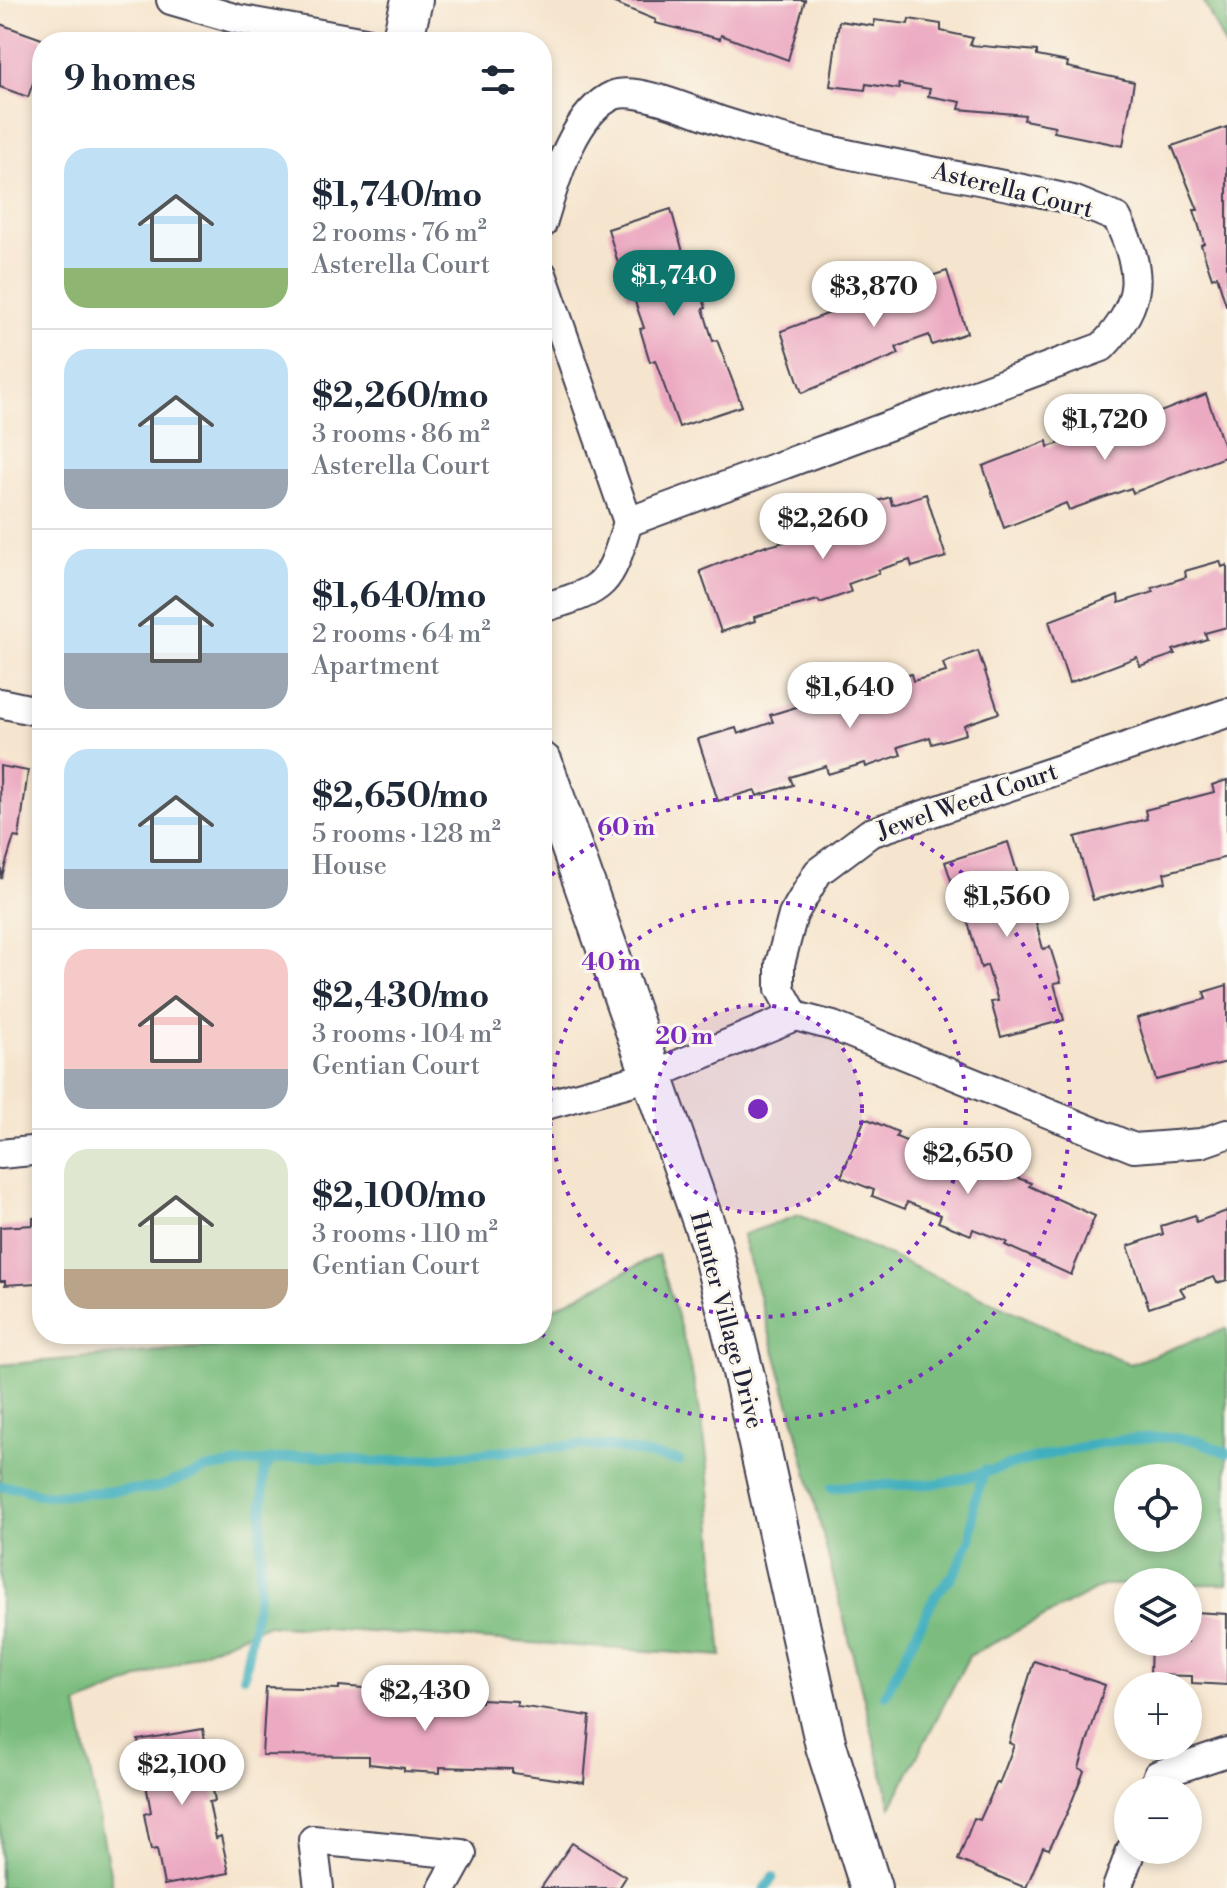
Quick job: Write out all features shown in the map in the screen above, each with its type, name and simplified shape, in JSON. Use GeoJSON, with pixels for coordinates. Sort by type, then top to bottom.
{"type":"FeatureCollection","features":[{"type":"Feature","properties":{"kind":"street"},"geometry":{"type":"LineString","coordinates":[[171,0],[237,19],[309,32]]}},
{"type":"Feature","properties":{"kind":"street"},"geometry":{"type":"LineString","coordinates":[[404,32],[412,0]]}},
{"type":"Feature","properties":{"kind":"street","name":"Asterella Court"},"geometry":{"type":"LineString","coordinates":[[552,195],[572,138],[594,110],[615,95],[638,94],[766,135],[1073,200],[1117,218],[1133,251],[1138,278],[1132,304],[1120,328],[1102,347],[628,522]]}},
{"type":"Feature","properties":{"kind":"street"},"geometry":{"type":"LineString","coordinates":[[552,303],[628,522],[612,575],[579,597],[552,605]]}},
{"type":"Feature","properties":{"kind":"street"},"geometry":{"type":"LineString","coordinates":[[0,703],[32,710]]}},
{"type":"Feature","properties":{"kind":"street","name":"Jewel Weed Court"},"geometry":{"type":"LineString","coordinates":[[795,1016],[780,989],[780,964],[793,915],[818,872],[870,833],[1227,713]]}},
{"type":"Feature","properties":{"kind":"street","name":"Hunter Village Drive"},"geometry":{"type":"LineString","coordinates":[[552,792],[711,1244],[744,1376],[826,1746],[871,1888]]}},
{"type":"Feature","properties":{"kind":"street"},"geometry":{"type":"LineString","coordinates":[[552,1103],[651,1076],[795,1016],[833,1026],[1134,1148],[1201,1143],[1227,1134]]}},
{"type":"Feature","properties":{"kind":"street"},"geometry":{"type":"LineString","coordinates":[[0,1154],[32,1151]]}},
{"type":"Feature","properties":{"kind":"street"},"geometry":{"type":"LineString","coordinates":[[1158,1776],[1227,1752]]}},
{"type":"Feature","properties":{"kind":"street"},"geometry":{"type":"LineString","coordinates":[[319,1888],[313,1840],[462,1854],[443,1888]]}},
{"type":"Feature","properties":{"kind":"street"},"geometry":{"type":"LineString","coordinates":[[1117,1888],[1126,1864]]}},
{"type":"Feature","properties":{"kind":"green space"},"geometry":{"type":"Polygon","coordinates":[[[1203,0],[1227,0],[1227,50],[1203,0]]]}},
{"type":"Feature","properties":{"kind":"green space"},"geometry":{"type":"Polygon","coordinates":[[[799,1215],[1130,1364],[1227,1328],[1227,1584],[1202,1584],[1202,1568],[1114,1568],[1114,1585],[1104,1585],[969,1656],[891,1807],[795,1424],[742,1235],[799,1215]]]}},
{"type":"Feature","properties":{"kind":"green space"},"geometry":{"type":"Polygon","coordinates":[[[658,1255],[686,1348],[701,1419],[711,1496],[722,1656],[266,1625],[77,1705],[113,1888],[0,1888],[0,1365],[241,1344],[552,1344],[552,1309],[658,1255]]]}},
{"type":"Feature","properties":{"kind":"building"},"geometry":{"type":"Polygon","coordinates":[[[607,0],[805,0],[788,60],[721,35],[720,39],[655,23],[656,20],[607,0]]]}},
{"type":"Feature","properties":{"kind":"building"},"geometry":{"type":"Polygon","coordinates":[[[909,19],[941,24],[941,31],[973,38],[970,45],[1037,51],[1037,56],[1068,62],[1067,67],[1134,82],[1123,146],[1054,132],[1055,126],[1024,120],[1025,115],[959,109],[961,102],[928,96],[930,89],[899,84],[899,89],[866,84],[865,90],[830,86],[839,21],[874,26],[874,20],[908,24],[909,19]]]}},
{"type":"Feature","properties":{"kind":"building"},"geometry":{"type":"Polygon","coordinates":[[[0,24],[32,36],[32,86],[28,97],[0,87],[0,24]]]}},
{"type":"Feature","properties":{"kind":"building"},"geometry":{"type":"Polygon","coordinates":[[[1227,127],[1226,305],[1217,276],[1212,278],[1201,245],[1204,243],[1194,210],[1198,210],[1172,146],[1227,127]]]}},
{"type":"Feature","properties":{"kind":"building"},"geometry":{"type":"Polygon","coordinates":[[[671,209],[690,277],[696,276],[713,341],[717,340],[742,406],[679,427],[655,360],[650,362],[640,329],[644,328],[633,296],[628,297],[608,229],[671,209]]]}},
{"type":"Feature","properties":{"kind":"building"},"geometry":{"type":"Polygon","coordinates":[[[947,271],[967,333],[932,345],[929,335],[896,347],[899,354],[802,393],[781,331],[877,292],[874,285],[908,273],[912,282],[947,271]]]}},
{"type":"Feature","properties":{"kind":"building"},"geometry":{"type":"Polygon","coordinates":[[[1206,394],[1227,456],[1133,493],[1131,488],[1069,510],[1066,503],[1004,528],[983,466],[1047,441],[1048,447],[1111,427],[1112,431],[1206,394]]]}},
{"type":"Feature","properties":{"kind":"building"},"geometry":{"type":"Polygon","coordinates":[[[926,494],[946,557],[912,567],[910,560],[878,570],[879,573],[848,584],[851,592],[820,603],[818,600],[754,617],[755,621],[721,632],[700,571],[766,545],[799,538],[799,542],[830,531],[826,523],[857,512],[856,508],[890,497],[892,505],[926,494]]]}},
{"type":"Feature","properties":{"kind":"building"},"geometry":{"type":"Polygon","coordinates":[[[1220,561],[1222,567],[1227,565],[1227,627],[1205,633],[1207,639],[1173,650],[1175,654],[1140,666],[1137,657],[1069,683],[1049,621],[1118,595],[1119,603],[1154,592],[1152,588],[1186,577],[1185,571],[1220,561]]]}},
{"type":"Feature","properties":{"kind":"building"},"geometry":{"type":"Polygon","coordinates":[[[978,651],[999,713],[964,725],[966,734],[932,744],[930,737],[898,747],[901,755],[866,767],[865,763],[828,774],[826,766],[790,777],[793,785],[757,796],[755,790],[718,801],[698,739],[736,728],[738,734],[773,722],[770,715],[806,704],[809,711],[845,701],[846,704],[880,693],[878,685],[911,674],[913,681],[946,672],[943,663],[978,651]]]}},
{"type":"Feature","properties":{"kind":"building"},"geometry":{"type":"Polygon","coordinates":[[[0,766],[28,771],[19,838],[14,837],[1,879],[0,766]]]}},
{"type":"Feature","properties":{"kind":"building"},"geometry":{"type":"Polygon","coordinates":[[[1227,780],[1227,857],[1164,873],[1166,882],[1093,900],[1075,837],[1147,819],[1145,810],[1214,792],[1212,785],[1227,780]]]}},
{"type":"Feature","properties":{"kind":"building"},"geometry":{"type":"Polygon","coordinates":[[[1008,842],[1019,878],[1024,877],[1043,949],[1050,947],[1061,982],[1054,983],[1064,1020],[1001,1037],[991,1002],[998,1001],[987,965],[981,968],[961,897],[957,898],[945,862],[1008,842]]]}},
{"type":"Feature","properties":{"kind":"building"},"geometry":{"type":"Polygon","coordinates":[[[1227,985],[1227,1062],[1156,1080],[1137,1018],[1206,999],[1204,992],[1227,985]]]}},
{"type":"Feature","properties":{"kind":"building"},"geometry":{"type":"Polygon","coordinates":[[[865,1118],[898,1132],[896,1137],[928,1150],[931,1143],[964,1156],[962,1163],[995,1175],[997,1170],[1031,1183],[1029,1186],[1095,1216],[1071,1275],[1005,1245],[1007,1242],[973,1229],[971,1235],[938,1222],[941,1215],[907,1202],[905,1209],[872,1196],[874,1190],[841,1177],[865,1118]]]}},
{"type":"Feature","properties":{"kind":"building"},"geometry":{"type":"Polygon","coordinates":[[[1227,1211],[1227,1280],[1217,1283],[1214,1277],[1180,1288],[1185,1296],[1149,1308],[1128,1246],[1163,1234],[1161,1226],[1195,1215],[1196,1222],[1227,1211]]]}},
{"type":"Feature","properties":{"kind":"building"},"geometry":{"type":"Polygon","coordinates":[[[32,1225],[32,1283],[5,1285],[5,1281],[0,1281],[0,1227],[32,1225]]]}},
{"type":"Feature","properties":{"kind":"building"},"geometry":{"type":"Polygon","coordinates":[[[1202,1612],[1227,1614],[1227,1685],[1202,1684],[1202,1672],[1150,1672],[1151,1656],[1202,1656],[1202,1612]]]}},
{"type":"Feature","properties":{"kind":"building"},"geometry":{"type":"Polygon","coordinates":[[[1034,1661],[1105,1685],[1079,1768],[1084,1771],[1068,1811],[1049,1849],[1043,1847],[1026,1888],[958,1860],[974,1818],[980,1820],[997,1782],[999,1784],[1014,1745],[1009,1743],[1034,1661]]]}},
{"type":"Feature","properties":{"kind":"building"},"geometry":{"type":"Polygon","coordinates":[[[339,1686],[375,1689],[375,1697],[410,1700],[409,1703],[445,1705],[445,1700],[481,1702],[481,1699],[517,1701],[517,1706],[590,1716],[584,1783],[512,1773],[512,1769],[440,1767],[440,1773],[404,1771],[404,1768],[369,1764],[369,1756],[262,1755],[266,1687],[339,1689],[339,1686]]]}},
{"type":"Feature","properties":{"kind":"building"},"geometry":{"type":"Polygon","coordinates":[[[203,1729],[215,1801],[209,1802],[216,1838],[221,1836],[229,1873],[164,1885],[157,1849],[151,1850],[144,1814],[151,1812],[138,1740],[203,1729]]]}},
{"type":"Feature","properties":{"kind":"building"},"geometry":{"type":"Polygon","coordinates":[[[572,1843],[626,1877],[619,1888],[541,1888],[572,1843]]]}},
{"type":"Feature","properties":{"kind":"waterway"},"geometry":{"type":"LineString","coordinates":[[832,1488],[944,1482],[1076,1448],[1137,1438],[1193,1440],[1227,1453]]}},
{"type":"Feature","properties":{"kind":"waterway"},"geometry":{"type":"LineString","coordinates":[[0,1486],[21,1488],[41,1495],[73,1494],[156,1488],[209,1468],[309,1455],[377,1462],[578,1445],[611,1447],[679,1461]]}},
{"type":"Feature","properties":{"kind":"waterway"},"geometry":{"type":"LineString","coordinates":[[244,1676],[259,1592],[264,1470],[272,1459]]}},
{"type":"Feature","properties":{"kind":"waterway"},"geometry":{"type":"LineString","coordinates":[[885,1695],[935,1596],[956,1571],[971,1537],[974,1502],[985,1470]]}},
{"type":"Feature","properties":{"kind":"waterway"},"geometry":{"type":"LineString","coordinates":[[765,1888],[773,1877]]}}]}
